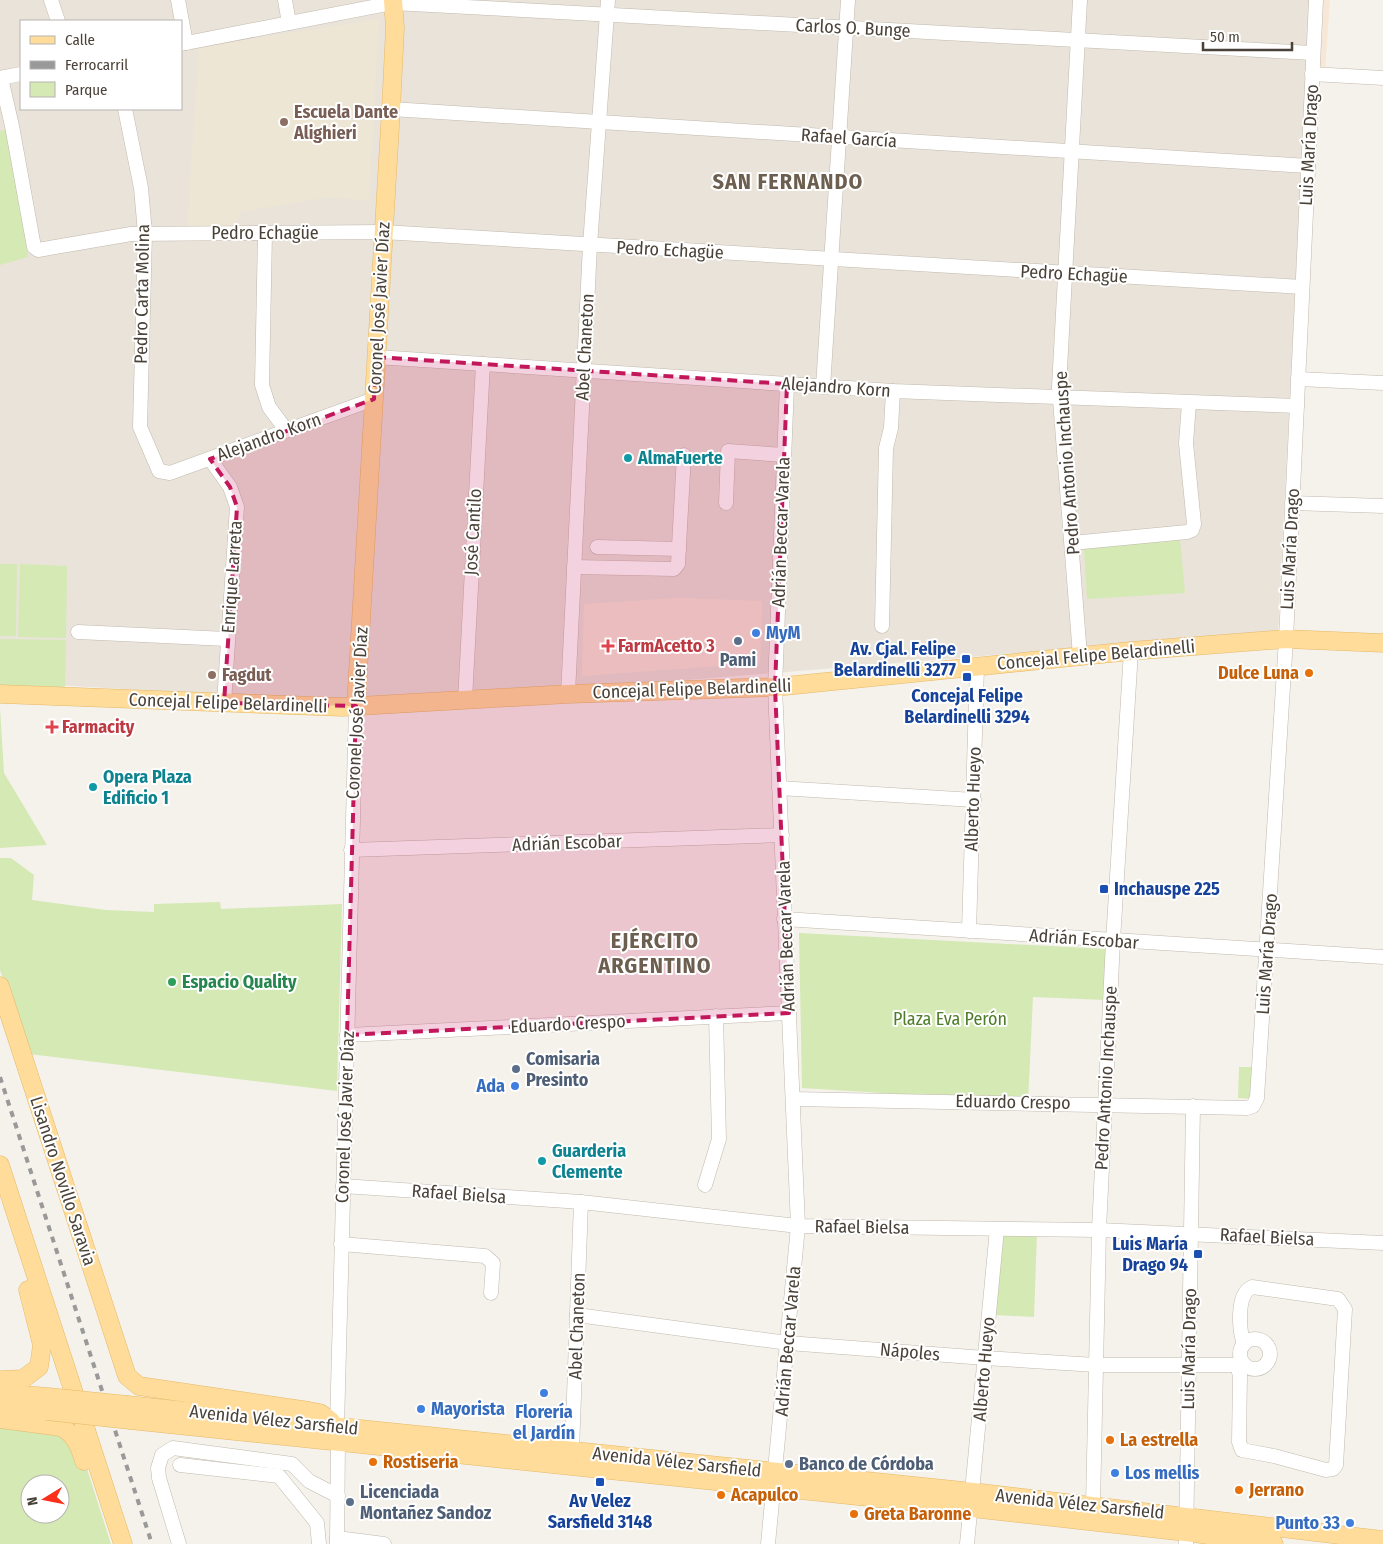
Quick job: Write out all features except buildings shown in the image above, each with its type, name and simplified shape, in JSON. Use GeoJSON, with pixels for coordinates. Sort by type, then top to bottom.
{"type":"FeatureCollection","features":[{"type":"Feature","properties":{"kind":"main road","name":"Coronel José Javier Díaz"},"geometry":{"type":"LineString","coordinates":[[356,706],[391,109],[395,28],[393,2]]}},
{"type":"Feature","properties":{"kind":"main road","name":"Concejal Felipe Belardinelli"},"geometry":{"type":"LineString","coordinates":[[0,694],[356,706],[568,694],[775,687],[1131,651],[1286,638],[1383,643]]}},
{"type":"Feature","properties":{"kind":"main road","name":"Lisandro Novillo Saravia"},"geometry":{"type":"LineString","coordinates":[[0,986],[127,1376],[139,1386],[320,1413],[338,1434]]}},
{"type":"Feature","properties":{"kind":"main road"},"geometry":{"type":"LineString","coordinates":[[0,1165],[123,1544]]}},
{"type":"Feature","properties":{"kind":"main road"},"geometry":{"type":"LineString","coordinates":[[0,1178],[42,1345],[41,1359],[35,1372],[15,1381],[0,1380]]}},
{"type":"Feature","properties":{"kind":"main road","name":"Avenida Vélez Sarsfield"},"geometry":{"type":"LineString","coordinates":[[0,1393],[47,1404],[972,1500],[1274,1544]]}},
{"type":"Feature","properties":{"kind":"main road","name":"Avenida Vélez Sarsfield"},"geometry":{"type":"LineString","coordinates":[[0,1407],[47,1404]]}},
{"type":"Feature","properties":{"kind":"main road"},"geometry":{"type":"LineString","coordinates":[[0,1420],[51,1424],[68,1431],[80,1447],[111,1544]]}},
{"type":"Feature","properties":{"kind":"main road"},"geometry":{"type":"LineString","coordinates":[[83,1422],[84,1449],[89,1477]]}},
{"type":"Feature","properties":{"kind":"main road","name":"Avenida Vélez Sarsfield"},"geometry":{"type":"LineString","coordinates":[[338,1434],[572,1451],[775,1480]]}},
{"type":"Feature","properties":{"kind":"main road","name":"Avenida Vélez Sarsfield"},"geometry":{"type":"LineString","coordinates":[[972,1500],[1093,1505],[1186,1531],[1383,1540]]}},
{"type":"Feature","properties":{"kind":"street"},"geometry":{"type":"LineString","coordinates":[[51,0],[58,20]]}},
{"type":"Feature","properties":{"kind":"street"},"geometry":{"type":"LineString","coordinates":[[178,0],[181,20]]}},
{"type":"Feature","properties":{"kind":"street"},"geometry":{"type":"LineString","coordinates":[[285,0],[289,23]]}},
{"type":"Feature","properties":{"kind":"street","name":"Abel Chaneton"},"geometry":{"type":"LineString","coordinates":[[568,694],[590,245],[608,0]]}},
{"type":"Feature","properties":{"kind":"street"},"geometry":{"type":"LineString","coordinates":[[823,386],[841,137],[848,0]]}},
{"type":"Feature","properties":{"kind":"street","name":"Pedro Antonio Inchauspe"},"geometry":{"type":"LineString","coordinates":[[1080,0],[1064,273],[1060,398],[1080,656]]}},
{"type":"Feature","properties":{"kind":"street","name":"Luis María Drago"},"geometry":{"type":"LineString","coordinates":[[1257,1098],[1286,638],[1316,0]]}},
{"type":"Feature","properties":{"kind":"street","name":"Carlos O. Bunge"},"geometry":{"type":"LineString","coordinates":[[184,43],[393,2],[1313,53]]}},
{"type":"Feature","properties":{"kind":"street"},"geometry":{"type":"LineString","coordinates":[[182,29],[184,43]]}},
{"type":"Feature","properties":{"kind":"street"},"geometry":{"type":"LineString","coordinates":[[0,78],[20,74]]}},
{"type":"Feature","properties":{"kind":"street"},"geometry":{"type":"LineString","coordinates":[[1312,74],[1383,78]]}},
{"type":"Feature","properties":{"kind":"street","name":"Pedro Echagüe"},"geometry":{"type":"LineString","coordinates":[[0,78],[12,126],[34,247],[38,250],[145,233],[383,232],[1302,287]]}},
{"type":"Feature","properties":{"kind":"street","name":"Rafael García"},"geometry":{"type":"LineString","coordinates":[[391,109],[1308,166]]}},
{"type":"Feature","properties":{"kind":"street","name":"Pedro Carta Molina"},"geometry":{"type":"LineString","coordinates":[[125,110],[142,188],[145,233],[140,427],[156,466],[164,473]]}},
{"type":"Feature","properties":{"kind":"street"},"geometry":{"type":"LineString","coordinates":[[265,233],[262,385],[269,407],[286,430]]}},
{"type":"Feature","properties":{"kind":"street","name":"Alejandro Korn"},"geometry":{"type":"LineString","coordinates":[[376,357],[893,391],[1297,406]]}},
{"type":"Feature","properties":{"kind":"street","name":"José Cantilo"},"geometry":{"type":"LineString","coordinates":[[465,700],[483,364]]}},
{"type":"Feature","properties":{"kind":"street"},"geometry":{"type":"LineString","coordinates":[[1298,379],[1383,382]]}},
{"type":"Feature","properties":{"kind":"street","name":"Adrián Beccar Varela"},"geometry":{"type":"LineString","coordinates":[[768,1544],[798,1226],[775,687],[787,384]]}},
{"type":"Feature","properties":{"kind":"street"},"geometry":{"type":"LineString","coordinates":[[882,626],[886,448],[891,428],[893,391]]}},
{"type":"Feature","properties":{"kind":"street","name":"Alejandro Korn"},"geometry":{"type":"LineString","coordinates":[[164,473],[374,399]]}},
{"type":"Feature","properties":{"kind":"street"},"geometry":{"type":"LineString","coordinates":[[1072,543],[1192,530],[1194,524],[1186,443],[1189,403]]}},
{"type":"Feature","properties":{"kind":"street"},"geometry":{"type":"LineString","coordinates":[[726,503],[728,451],[784,455]]}},
{"type":"Feature","properties":{"kind":"street"},"geometry":{"type":"LineString","coordinates":[[574,567],[674,569],[678,564],[684,455]]}},
{"type":"Feature","properties":{"kind":"street","name":"Enrique Larreta"},"geometry":{"type":"LineString","coordinates":[[210,458],[230,487],[237,507],[224,703]]}},
{"type":"Feature","properties":{"kind":"street"},"geometry":{"type":"LineString","coordinates":[[1292,503],[1383,506]]}},
{"type":"Feature","properties":{"kind":"street"},"geometry":{"type":"LineString","coordinates":[[597,547],[679,549]]}},
{"type":"Feature","properties":{"kind":"street"},"geometry":{"type":"LineString","coordinates":[[78,632],[227,639]]}},
{"type":"Feature","properties":{"kind":"street","name":"Pedro Antonio Inchauspe"},"geometry":{"type":"LineString","coordinates":[[1093,1505],[1099,1230],[1113,941],[1131,651]]}},
{"type":"Feature","properties":{"kind":"street","name":"Alberto Hueyo"},"geometry":{"type":"LineString","coordinates":[[969,931],[977,666]]}},
{"type":"Feature","properties":{"kind":"street","name":"Coronel José Javier Díaz"},"geometry":{"type":"LineString","coordinates":[[337,1541],[341,1244],[356,706]]}},
{"type":"Feature","properties":{"kind":"street"},"geometry":{"type":"LineString","coordinates":[[779,788],[974,800]]}},
{"type":"Feature","properties":{"kind":"street","name":"Adrián Escobar"},"geometry":{"type":"LineString","coordinates":[[351,850],[782,835]]}},
{"type":"Feature","properties":{"kind":"street","name":"Adrián Escobar"},"geometry":{"type":"LineString","coordinates":[[784,919],[1383,957]]}},
{"type":"Feature","properties":{"kind":"street","name":"Eduardo Crespo"},"geometry":{"type":"LineString","coordinates":[[347,1035],[789,1013]]}},
{"type":"Feature","properties":{"kind":"street"},"geometry":{"type":"LineString","coordinates":[[705,1185],[719,1139],[716,1016]]}},
{"type":"Feature","properties":{"kind":"street","name":"Eduardo Crespo"},"geometry":{"type":"LineString","coordinates":[[793,1099],[1248,1108],[1253,1106],[1257,1098]]}},
{"type":"Feature","properties":{"kind":"street","name":"Luis María Drago"},"geometry":{"type":"LineString","coordinates":[[1186,1531],[1193,1106]]}},
{"type":"Feature","properties":{"kind":"street","name":"Rafael Bielsa"},"geometry":{"type":"LineString","coordinates":[[343,1186],[582,1202],[798,1226],[1099,1230],[1383,1243]]}},
{"type":"Feature","properties":{"kind":"street","name":"Abel Chaneton"},"geometry":{"type":"LineString","coordinates":[[572,1451],[582,1202]]}},
{"type":"Feature","properties":{"kind":"street","name":"Alberto Hueyo"},"geometry":{"type":"LineString","coordinates":[[967,1544],[997,1229]]}},
{"type":"Feature","properties":{"kind":"street"},"geometry":{"type":"LineString","coordinates":[[341,1244],[485,1256],[493,1262],[491,1293]]}},
{"type":"Feature","properties":{"kind":"street"},"geometry":{"type":"LineString","coordinates":[[1252,1288],[1338,1299],[1343,1303],[1345,1309],[1336,1465],[1333,1469],[1326,1470],[1274,1456],[1242,1450],[1239,1442],[1240,1353],[1244,1344],[1241,1335],[1242,1296],[1245,1290],[1252,1288]]}},
{"type":"Feature","properties":{"kind":"street","name":"Nápoles"},"geometry":{"type":"LineString","coordinates":[[577,1315],[788,1343],[985,1358],[1096,1365],[1241,1366],[1254,1369],[1264,1366],[1269,1352],[1261,1341],[1252,1340],[1244,1344]]}},
{"type":"Feature","properties":{"kind":"street"},"geometry":{"type":"LineString","coordinates":[[179,1544],[159,1478],[158,1468],[162,1455],[173,1448],[292,1464],[308,1481],[338,1496]]}},
{"type":"Feature","properties":{"kind":"street"},"geometry":{"type":"LineString","coordinates":[[180,1465],[279,1476],[317,1523],[319,1544]]}},
{"type":"Feature","properties":{"kind":"street"},"geometry":{"type":"LineString","coordinates":[[337,1541],[384,1544]]}},
{"type":"Feature","properties":{"kind":"highlighted area"},"geometry":{"type":"Polygon","coordinates":[[[376,357],[787,384],[775,687],[789,1013],[347,1035],[356,706],[224,703],[237,507],[230,487],[210,459],[374,399],[376,357]]]}},
{"type":"Feature","properties":{"kind":"shaded area"},"geometry":{"type":"Polygon","coordinates":[[[0,0],[370,0],[182,37],[182,20],[20,20],[20,68],[0,72],[0,0]]]}},
{"type":"Feature","properties":{"kind":"shaded area","name":"SAN FERNANDO"},"geometry":{"type":"Polygon","coordinates":[[[401,0],[1310,0],[1278,632],[588,688],[342,701],[0,682],[0,85],[20,81],[20,110],[182,110],[182,51],[402,9],[401,0]]]}},
{"type":"Feature","properties":{"kind":"shaded area"},"geometry":{"type":"Polygon","coordinates":[[[1319,0],[1330,0],[1325,71],[1316,70],[1319,0]]]}},
{"type":"Feature","properties":{"kind":"shaded area","name":"Escuela Dante Alighieri"},"geometry":{"type":"Polygon","coordinates":[[[379,19],[369,201],[329,197],[239,212],[237,228],[187,229],[199,47],[379,19]]]}},
{"type":"Feature","properties":{"kind":"shaded area"},"geometry":{"type":"Polygon","coordinates":[[[677,598],[762,601],[760,663],[582,676],[584,604],[677,598]]]}},
{"type":"Feature","properties":{"kind":"green space"},"geometry":{"type":"Polygon","coordinates":[[[9,129],[28,257],[0,265],[0,131],[9,129]]]}},
{"type":"Feature","properties":{"kind":"green space"},"geometry":{"type":"Polygon","coordinates":[[[1180,539],[1185,593],[1087,599],[1084,548],[1180,539]]]}},
{"type":"Feature","properties":{"kind":"green space"},"geometry":{"type":"Polygon","coordinates":[[[0,564],[17,564],[16,636],[0,636],[0,564]]]}},
{"type":"Feature","properties":{"kind":"green space"},"geometry":{"type":"Polygon","coordinates":[[[20,564],[67,566],[66,638],[18,637],[20,564]]]}},
{"type":"Feature","properties":{"kind":"green space"},"geometry":{"type":"Polygon","coordinates":[[[0,639],[66,640],[65,688],[0,687],[0,639]]]}},
{"type":"Feature","properties":{"kind":"green space"},"geometry":{"type":"Polygon","coordinates":[[[0,708],[4,773],[47,845],[0,848],[0,708]]]}},
{"type":"Feature","properties":{"kind":"green space","name":"Espacio Quality"},"geometry":{"type":"Polygon","coordinates":[[[0,858],[11,858],[34,875],[32,900],[106,910],[154,912],[154,904],[220,902],[221,909],[342,904],[337,1091],[29,1054],[0,970],[0,858]]]}},
{"type":"Feature","properties":{"kind":"green space","name":"Plaza Eva Perón"},"geometry":{"type":"Polygon","coordinates":[[[799,933],[1107,949],[1105,1000],[1033,997],[1028,1102],[802,1088],[799,933]]]}},
{"type":"Feature","properties":{"kind":"green space"},"geometry":{"type":"Polygon","coordinates":[[[1239,1067],[1256,1067],[1254,1099],[1238,1098],[1239,1067]]]}},
{"type":"Feature","properties":{"kind":"green space"},"geometry":{"type":"Polygon","coordinates":[[[997,1229],[1037,1232],[1034,1317],[995,1315],[997,1229]]]}},
{"type":"Feature","properties":{"kind":"green space"},"geometry":{"type":"Polygon","coordinates":[[[0,1420],[51,1424],[80,1447],[111,1544],[0,1544],[0,1420]]]}},
{"type":"Feature","properties":{"kind":"railway"},"geometry":{"type":"LineString","coordinates":[[0,1077],[152,1544]]}},
{"type":"Feature","properties":{"kind":"place","name":"Escuela Dante Alighieri"},"geometry":{"type":"Point","coordinates":[284,122]}},
{"type":"Feature","properties":{"kind":"place","name":"AlmaFuerte"},"geometry":{"type":"Point","coordinates":[628,458]}},
{"type":"Feature","properties":{"kind":"place","name":"MyM"},"geometry":{"type":"Point","coordinates":[756,633]}},
{"type":"Feature","properties":{"kind":"place","name":"Pami"},"geometry":{"type":"Point","coordinates":[738,641]}},
{"type":"Feature","properties":{"kind":"place","name":"FarmAcetto 3"},"geometry":{"type":"Point","coordinates":[608,646]}},
{"type":"Feature","properties":{"kind":"place","name":"Av. Cjal. Felipe Belardinelli 3277"},"geometry":{"type":"Point","coordinates":[966,659]}},
{"type":"Feature","properties":{"kind":"place","name":"Dulce Luna"},"geometry":{"type":"Point","coordinates":[1309,673]}},
{"type":"Feature","properties":{"kind":"place","name":"Fagdut"},"geometry":{"type":"Point","coordinates":[212,675]}},
{"type":"Feature","properties":{"kind":"place","name":"Concejal Felipe Belardinelli 3294"},"geometry":{"type":"Point","coordinates":[967,677]}},
{"type":"Feature","properties":{"kind":"place","name":"Farmacity"},"geometry":{"type":"Point","coordinates":[52,727]}},
{"type":"Feature","properties":{"kind":"place","name":"Opera Plaza Edificio 1"},"geometry":{"type":"Point","coordinates":[93,787]}},
{"type":"Feature","properties":{"kind":"place","name":"Inchauspe 225"},"geometry":{"type":"Point","coordinates":[1104,889]}},
{"type":"Feature","properties":{"kind":"place","name":"Espacio Quality"},"geometry":{"type":"Point","coordinates":[172,982]}},
{"type":"Feature","properties":{"kind":"place","name":"Comisaria Presinto"},"geometry":{"type":"Point","coordinates":[516,1069]}},
{"type":"Feature","properties":{"kind":"place","name":"Ada"},"geometry":{"type":"Point","coordinates":[515,1086]}},
{"type":"Feature","properties":{"kind":"place","name":"Guarderia Clemente"},"geometry":{"type":"Point","coordinates":[542,1161]}},
{"type":"Feature","properties":{"kind":"place","name":"Luis María Drago 94"},"geometry":{"type":"Point","coordinates":[1198,1254]}},
{"type":"Feature","properties":{"kind":"place","name":"Florería el Jardín"},"geometry":{"type":"Point","coordinates":[544,1393]}},
{"type":"Feature","properties":{"kind":"place","name":"Mayorista"},"geometry":{"type":"Point","coordinates":[421,1409]}},
{"type":"Feature","properties":{"kind":"place","name":"La estrella"},"geometry":{"type":"Point","coordinates":[1110,1440]}},
{"type":"Feature","properties":{"kind":"place","name":"Rostiseria"},"geometry":{"type":"Point","coordinates":[373,1462]}},
{"type":"Feature","properties":{"kind":"place","name":"Banco de Córdoba"},"geometry":{"type":"Point","coordinates":[789,1464]}},
{"type":"Feature","properties":{"kind":"place","name":"Los mellis"},"geometry":{"type":"Point","coordinates":[1115,1473]}},
{"type":"Feature","properties":{"kind":"place","name":"Av Velez Sarsfield 3148"},"geometry":{"type":"Point","coordinates":[600,1482]}},
{"type":"Feature","properties":{"kind":"place","name":"Jerrano"},"geometry":{"type":"Point","coordinates":[1239,1490]}},
{"type":"Feature","properties":{"kind":"place","name":"Acapulco"},"geometry":{"type":"Point","coordinates":[721,1495]}},
{"type":"Feature","properties":{"kind":"place","name":"Licenciada Montañez Sandoz"},"geometry":{"type":"Point","coordinates":[350,1502]}},
{"type":"Feature","properties":{"kind":"place","name":"Greta Baronne"},"geometry":{"type":"Point","coordinates":[854,1514]}},
{"type":"Feature","properties":{"kind":"place","name":"Punto 33"},"geometry":{"type":"Point","coordinates":[1350,1523]}},
{"type":"Feature","properties":{"kind":"district","name":"SAN FERNANDO"},"geometry":{"type":"Point","coordinates":[788,181]}},
{"type":"Feature","properties":{"kind":"district","name":"EJÉRCITO ARGENTINO"},"geometry":{"type":"Point","coordinates":[655,952]}}]}
